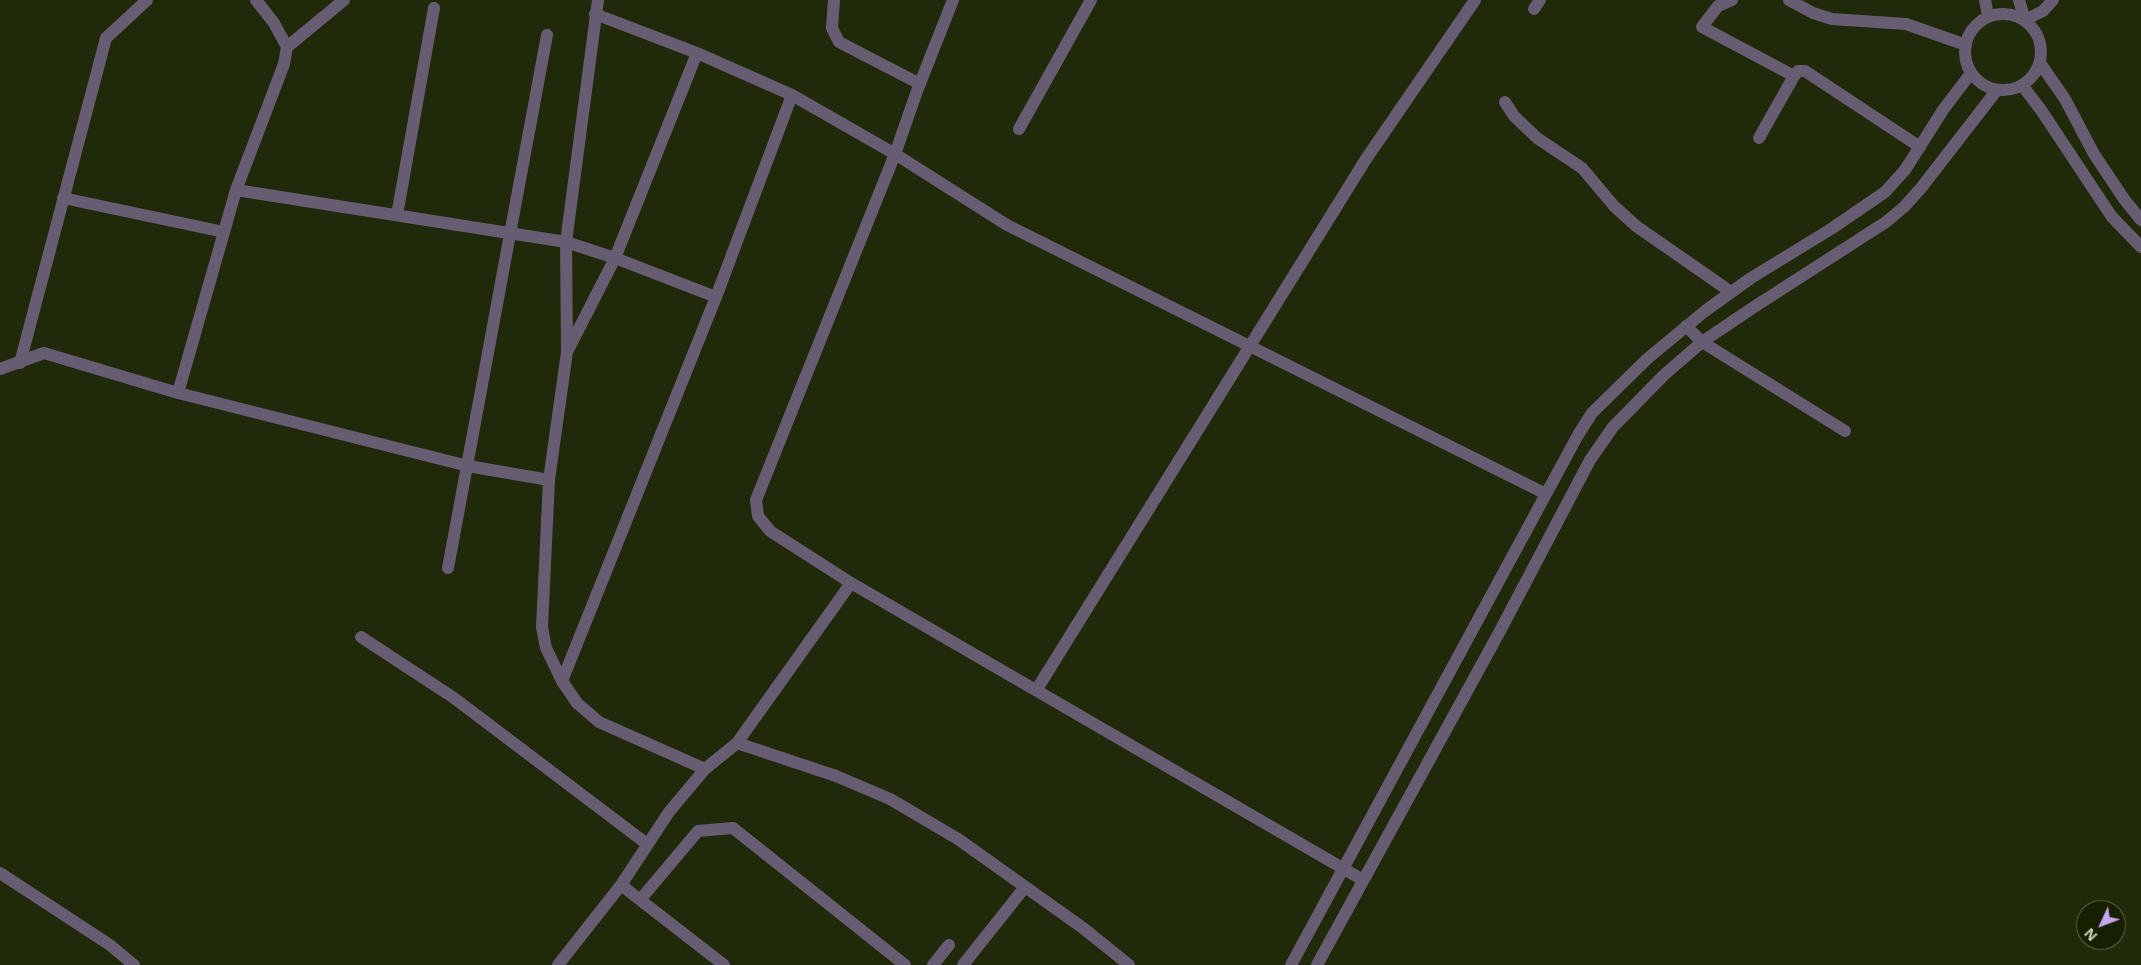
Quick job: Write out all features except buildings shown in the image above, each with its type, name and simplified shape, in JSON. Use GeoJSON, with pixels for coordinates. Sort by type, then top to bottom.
{"type":"FeatureCollection","features":[{"type":"Feature","properties":{"kind":"street"},"geometry":{"type":"LineString","coordinates":[[20,363],[106,38],[147,0]]}},
{"type":"Feature","properties":{"kind":"street"},"geometry":{"type":"LineString","coordinates":[[178,393],[236,190],[284,64],[286,47],[274,23],[256,0]]}},
{"type":"Feature","properties":{"kind":"street"},"geometry":{"type":"LineString","coordinates":[[286,47],[344,0]]}},
{"type":"Feature","properties":{"kind":"street"},"geometry":{"type":"LineString","coordinates":[[598,0],[566,242],[567,352],[549,480],[542,627],[546,648],[562,681],[578,703],[599,722],[702,772]]}},
{"type":"Feature","properties":{"kind":"street"},"geometry":{"type":"LineString","coordinates":[[834,0],[832,28],[839,42],[851,50],[920,84]]}},
{"type":"Feature","properties":{"kind":"street"},"geometry":{"type":"LineString","coordinates":[[953,0],[895,154],[756,500],[758,516],[770,531],[851,583],[1037,689],[1363,880]]}},
{"type":"Feature","properties":{"kind":"street"},"geometry":{"type":"LineString","coordinates":[[1019,129],[1091,0]]}},
{"type":"Feature","properties":{"kind":"street"},"geometry":{"type":"LineString","coordinates":[[1037,689],[1366,159],[1475,0]]}},
{"type":"Feature","properties":{"kind":"street"},"geometry":{"type":"LineString","coordinates":[[1732,0],[1718,6],[1702,27],[1794,76]]}},
{"type":"Feature","properties":{"kind":"street"},"geometry":{"type":"LineString","coordinates":[[1790,0],[1813,13],[1832,18],[1906,24],[1966,45]]}},
{"type":"Feature","properties":{"kind":"street"},"geometry":{"type":"LineString","coordinates":[[1985,0],[1988,16]]}},
{"type":"Feature","properties":{"kind":"street"},"geometry":{"type":"LineString","coordinates":[[2019,0],[2025,20]]}},
{"type":"Feature","properties":{"kind":"street"},"geometry":{"type":"LineString","coordinates":[[2025,20],[2043,11],[2053,0]]}},
{"type":"Feature","properties":{"kind":"street"},"geometry":{"type":"LineString","coordinates":[[397,215],[434,8]]}},
{"type":"Feature","properties":{"kind":"street"},"geometry":{"type":"LineString","coordinates":[[2001,13],[2013,14],[2025,20],[2034,28],[2040,39],[2042,51],[2040,63],[2030,80],[2010,89],[1997,90],[1986,86],[1972,73],[1967,64],[1966,45],[1970,33],[1978,23],[1988,16],[2001,13]]}},
{"type":"Feature","properties":{"kind":"street"},"geometry":{"type":"LineString","coordinates":[[595,14],[697,53],[792,96],[895,154],[1007,225],[1546,494]]}},
{"type":"Feature","properties":{"kind":"street"},"geometry":{"type":"LineString","coordinates":[[448,568],[547,35]]}},
{"type":"Feature","properties":{"kind":"street"},"geometry":{"type":"LineString","coordinates":[[567,352],[615,258],[697,53]]}},
{"type":"Feature","properties":{"kind":"street"},"geometry":{"type":"LineString","coordinates":[[2040,63],[2065,99],[2094,154],[2124,199],[2141,220]]}},
{"type":"Feature","properties":{"kind":"street"},"geometry":{"type":"LineString","coordinates":[[1759,138],[1794,76],[1798,71],[1805,71],[1920,147]]}},
{"type":"Feature","properties":{"kind":"street"},"geometry":{"type":"LineString","coordinates":[[1291,965],[1546,494],[1592,413],[1628,377],[1686,326],[1731,292],[1885,192],[1905,170],[1943,110],[1972,73]]}},
{"type":"Feature","properties":{"kind":"street"},"geometry":{"type":"LineString","coordinates":[[2022,85],[2041,110],[2112,217],[2141,247]]}},
{"type":"Feature","properties":{"kind":"street"},"geometry":{"type":"LineString","coordinates":[[1317,965],[1500,631],[1590,460],[1613,427],[1634,403],[1702,342],[1754,306],[1886,222],[1904,207],[1997,90]]}},
{"type":"Feature","properties":{"kind":"street"},"geometry":{"type":"LineString","coordinates":[[562,681],[716,296],[792,96]]}},
{"type":"Feature","properties":{"kind":"street"},"geometry":{"type":"LineString","coordinates":[[1505,102],[1522,124],[1537,138],[1582,168],[1614,206],[1636,226],[1731,292]]}},
{"type":"Feature","properties":{"kind":"street"},"geometry":{"type":"LineString","coordinates":[[236,190],[566,242],[615,258],[716,296]]}},
{"type":"Feature","properties":{"kind":"street"},"geometry":{"type":"LineString","coordinates":[[63,198],[224,232]]}},
{"type":"Feature","properties":{"kind":"street"},"geometry":{"type":"LineString","coordinates":[[1686,326],[1702,342],[1845,431]]}},
{"type":"Feature","properties":{"kind":"street"},"geometry":{"type":"LineString","coordinates":[[0,369],[44,353],[178,393],[468,466],[549,480]]}},
{"type":"Feature","properties":{"kind":"street"},"geometry":{"type":"LineString","coordinates":[[558,965],[621,885],[668,812],[702,772],[737,743],[851,583]]}},
{"type":"Feature","properties":{"kind":"street"},"geometry":{"type":"LineString","coordinates":[[361,637],[454,698],[647,844]]}},
{"type":"Feature","properties":{"kind":"street"},"geometry":{"type":"LineString","coordinates":[[737,743],[836,776],[890,799],[958,839],[1083,928],[1129,965]]}},
{"type":"Feature","properties":{"kind":"street"},"geometry":{"type":"LineString","coordinates":[[640,900],[698,831],[733,828],[905,965]]}},
{"type":"Feature","properties":{"kind":"street"},"geometry":{"type":"LineString","coordinates":[[0,873],[110,944],[134,965]]}},
{"type":"Feature","properties":{"kind":"street"},"geometry":{"type":"LineString","coordinates":[[621,885],[724,965]]}},
{"type":"Feature","properties":{"kind":"street"},"geometry":{"type":"LineString","coordinates":[[969,963],[978,947],[1025,887]]}},
{"type":"Feature","properties":{"kind":"street"},"geometry":{"type":"LineString","coordinates":[[933,965],[949,945]]}}]}
